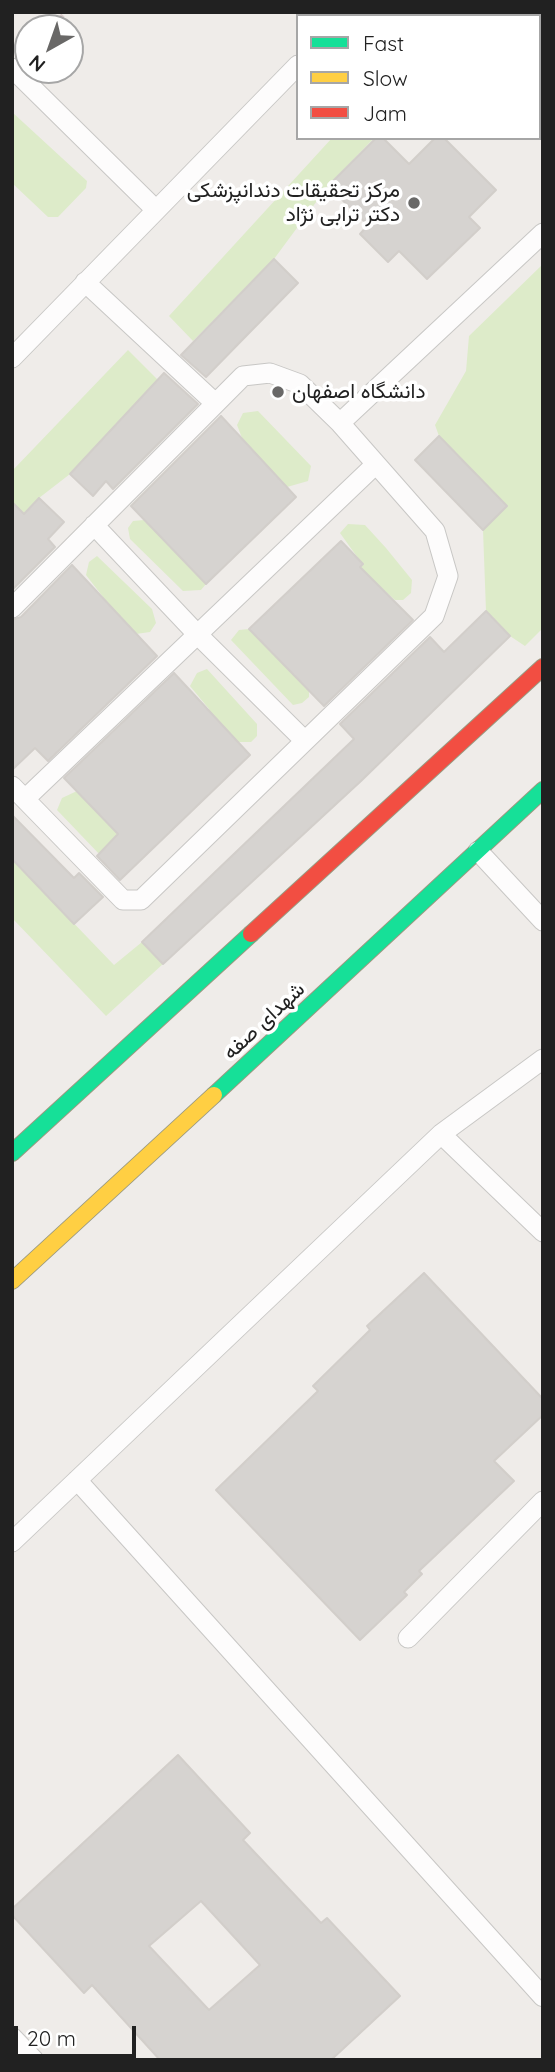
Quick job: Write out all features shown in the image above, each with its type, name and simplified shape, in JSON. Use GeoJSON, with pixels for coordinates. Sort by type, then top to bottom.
{"type":"FeatureCollection","features":[{"type":"Feature","properties":{"kind":"main road"},"geometry":{"type":"LineString","coordinates":[[12,1153],[543,667]]}},
{"type":"Feature","properties":{"kind":"main road","name":"شهدای صفه"},"geometry":{"type":"LineString","coordinates":[[12,1281],[543,790]]}},
{"type":"Feature","properties":{"kind":"lane"},"geometry":{"type":"LineString","coordinates":[[12,358],[296,67]]}},
{"type":"Feature","properties":{"kind":"lane"},"geometry":{"type":"LineString","coordinates":[[12,68],[155,209]]}},
{"type":"Feature","properties":{"kind":"lane"},"geometry":{"type":"LineString","coordinates":[[340,424],[543,233]]}},
{"type":"Feature","properties":{"kind":"lane"},"geometry":{"type":"LineString","coordinates":[[85,282],[215,403]]}},
{"type":"Feature","properties":{"kind":"lane"},"geometry":{"type":"LineString","coordinates":[[12,608],[243,376],[270,373],[300,384],[340,424],[376,464],[435,531],[448,576],[434,616],[141,900],[123,900],[18,792],[197,634],[376,464]]}},
{"type":"Feature","properties":{"kind":"lane"},"geometry":{"type":"LineString","coordinates":[[94,526],[197,634],[304,740]]}},
{"type":"Feature","properties":{"kind":"lane"},"geometry":{"type":"LineString","coordinates":[[478,851],[543,921]]}},
{"type":"Feature","properties":{"kind":"lane"},"geometry":{"type":"LineString","coordinates":[[12,1542],[441,1134],[543,1059]]}},
{"type":"Feature","properties":{"kind":"lane"},"geometry":{"type":"LineString","coordinates":[[441,1134],[543,1232]]}},
{"type":"Feature","properties":{"kind":"lane"},"geometry":{"type":"LineString","coordinates":[[77,1480],[543,1997]]}},
{"type":"Feature","properties":{"kind":"lane"},"geometry":{"type":"LineString","coordinates":[[408,1638],[543,1501]]}},
{"type":"Feature","properties":{"kind":"lane"},"geometry":{"type":"LineString","coordinates":[[12,2036],[34,2060]]}},
{"type":"Feature","properties":{"kind":"green space"},"geometry":{"type":"Polygon","coordinates":[[[543,12],[543,116],[541,14],[456,14],[543,12]]]}},
{"type":"Feature","properties":{"kind":"green space"},"geometry":{"type":"Polygon","coordinates":[[[12,112],[87,181],[86,188],[58,217],[48,217],[12,183],[12,112]]]}},
{"type":"Feature","properties":{"kind":"green space"},"geometry":{"type":"Polygon","coordinates":[[[330,140],[372,140],[328,186],[274,259],[193,341],[169,316],[330,140]]]}},
{"type":"Feature","properties":{"kind":"green space"},"geometry":{"type":"Polygon","coordinates":[[[543,264],[543,628],[525,646],[510,636],[486,611],[483,530],[507,506],[439,436],[435,425],[466,371],[469,336],[543,264]]]}},
{"type":"Feature","properties":{"kind":"green space"},"geometry":{"type":"Polygon","coordinates":[[[128,350],[158,380],[70,474],[39,498],[12,526],[12,471],[128,350]]]}},
{"type":"Feature","properties":{"kind":"green space"},"geometry":{"type":"Polygon","coordinates":[[[258,411],[311,466],[308,481],[287,487],[273,474],[183,561],[206,584],[201,590],[183,591],[130,539],[128,528],[133,521],[144,520],[255,453],[242,438],[237,425],[243,413],[258,411]]]}},
{"type":"Feature","properties":{"kind":"green space"},"geometry":{"type":"Polygon","coordinates":[[[348,524],[365,525],[386,548],[412,580],[411,593],[403,600],[395,600],[380,587],[293,673],[309,689],[309,697],[302,703],[293,705],[231,640],[239,630],[249,629],[271,652],[363,565],[340,533],[348,524]]]}},
{"type":"Feature","properties":{"kind":"green space"},"geometry":{"type":"Polygon","coordinates":[[[97,556],[152,609],[156,623],[150,632],[136,634],[123,619],[12,686],[103,597],[86,575],[89,562],[97,556]]]}},
{"type":"Feature","properties":{"kind":"green space"},"geometry":{"type":"Polygon","coordinates":[[[207,669],[257,724],[257,736],[251,742],[238,742],[101,856],[57,810],[62,798],[77,791],[99,813],[209,709],[190,686],[197,673],[207,669]]]}},
{"type":"Feature","properties":{"kind":"green space"},"geometry":{"type":"Polygon","coordinates":[[[12,859],[114,965],[142,942],[163,964],[106,1016],[12,918],[12,859]]]}},
{"type":"Feature","properties":{"kind":"building","name":"مرکز تحقیقات دندانپزشکی دکتر ترابی نژاد"},"geometry":{"type":"Polygon","coordinates":[[[374,140],[385,140],[409,164],[433,140],[446,140],[496,190],[469,217],[480,228],[427,279],[399,251],[388,262],[360,234],[368,225],[328,186],[374,140]]]}},
{"type":"Feature","properties":{"kind":"building"},"geometry":{"type":"Polygon","coordinates":[[[274,259],[298,283],[206,377],[181,355],[274,259]]]}},
{"type":"Feature","properties":{"kind":"building"},"geometry":{"type":"Polygon","coordinates":[[[164,373],[198,404],[113,489],[106,481],[93,496],[70,474],[164,373]]]}},
{"type":"Feature","properties":{"kind":"building"},"geometry":{"type":"Polygon","coordinates":[[[221,416],[296,497],[206,584],[131,506],[221,416]]]}},
{"type":"Feature","properties":{"kind":"building"},"geometry":{"type":"Polygon","coordinates":[[[439,436],[507,506],[483,530],[415,460],[439,436]]]}},
{"type":"Feature","properties":{"kind":"building"},"geometry":{"type":"Polygon","coordinates":[[[39,498],[64,522],[48,539],[55,547],[12,590],[12,502],[24,514],[39,498]]]}},
{"type":"Feature","properties":{"kind":"building"},"geometry":{"type":"Polygon","coordinates":[[[341,541],[363,564],[360,567],[413,620],[324,706],[249,629],[341,541]]]}},
{"type":"Feature","properties":{"kind":"building"},"geometry":{"type":"Polygon","coordinates":[[[72,565],[157,656],[48,761],[35,748],[12,770],[12,620],[21,617],[72,565]]]}},
{"type":"Feature","properties":{"kind":"building"},"geometry":{"type":"Polygon","coordinates":[[[486,611],[510,636],[361,781],[163,964],[142,942],[354,739],[340,724],[430,637],[444,652],[486,611]]]}},
{"type":"Feature","properties":{"kind":"building"},"geometry":{"type":"Polygon","coordinates":[[[174,673],[250,755],[120,880],[97,856],[118,834],[64,778],[174,673]]]}},
{"type":"Feature","properties":{"kind":"building"},"geometry":{"type":"Polygon","coordinates":[[[12,815],[74,878],[79,873],[103,897],[74,924],[12,859],[12,815]]]}},
{"type":"Feature","properties":{"kind":"building"},"geometry":{"type":"Polygon","coordinates":[[[424,1273],[543,1399],[543,1415],[494,1461],[514,1481],[419,1571],[422,1574],[404,1592],[407,1595],[360,1640],[216,1490],[318,1391],[313,1386],[370,1330],[367,1326],[424,1273]]]}},
{"type":"Feature","properties":{"kind":"building"},"geometry":{"type":"Polygon","coordinates":[[[178,1755],[250,1833],[243,1840],[321,1923],[327,1918],[400,1996],[331,2060],[160,2060],[92,1985],[84,1993],[12,1915],[12,1909],[178,1755]],[[201,1901],[149,1946],[209,2010],[260,1965],[201,1901]]]}},
{"type":"Feature","properties":{"kind":"traffic: fast"},"geometry":{"type":"LineString","coordinates":[[214,1095],[543,790]]}},
{"type":"Feature","properties":{"kind":"traffic: fast"},"geometry":{"type":"LineString","coordinates":[[12,1153],[251,934]]}},
{"type":"Feature","properties":{"kind":"traffic: slow"},"geometry":{"type":"LineString","coordinates":[[12,1281],[214,1095]]}},
{"type":"Feature","properties":{"kind":"traffic: jam"},"geometry":{"type":"LineString","coordinates":[[251,934],[543,667]]}},
{"type":"Feature","properties":{"kind":"place","name":"مرکز تحقیقات دندانپزشکی دکتر ترابی نژاد"},"geometry":{"type":"Point","coordinates":[414,203]}},
{"type":"Feature","properties":{"kind":"place","name":"دانشگاه اصفهان"},"geometry":{"type":"Point","coordinates":[278,392]}}]}
